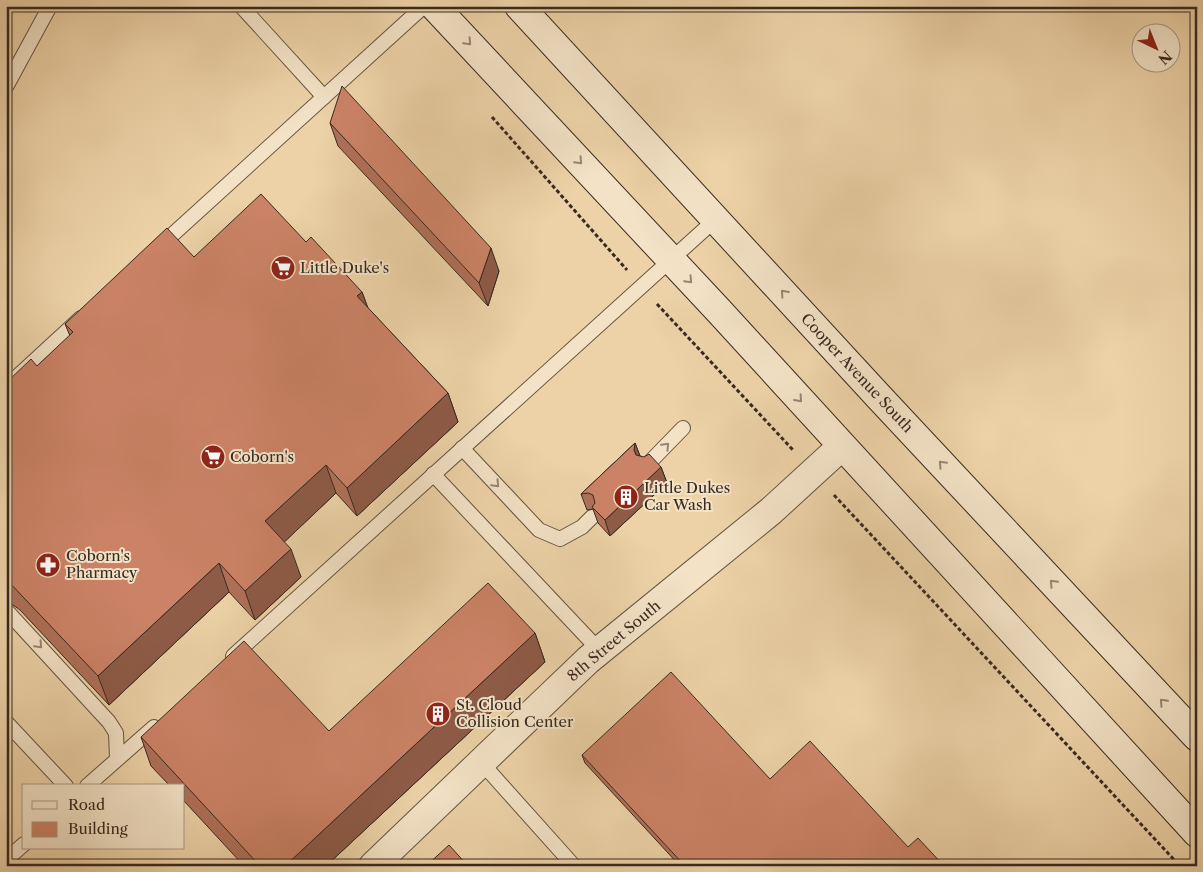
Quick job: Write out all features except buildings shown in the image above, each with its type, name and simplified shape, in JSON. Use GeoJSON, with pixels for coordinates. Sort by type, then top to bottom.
{"type":"FeatureCollection","features":[{"type":"Feature","properties":{"kind":"main road"},"geometry":{"type":"LineString","coordinates":[[434,6],[670,259],[1197,833]]}},
{"type":"Feature","properties":{"kind":"main road","name":"Cooper Avenue South"},"geometry":{"type":"LineString","coordinates":[[520,6],[879,397],[1197,737]]}},
{"type":"Feature","properties":{"kind":"main road","name":"8th Street South"},"geometry":{"type":"LineString","coordinates":[[373,866],[600,650],[718,556],[842,446]]}},
{"type":"Feature","properties":{"kind":"lane"},"geometry":{"type":"LineString","coordinates":[[6,87],[50,6]]}},
{"type":"Feature","properties":{"kind":"lane"},"geometry":{"type":"LineString","coordinates":[[241,6],[324,97]]}},
{"type":"Feature","properties":{"kind":"lane"},"geometry":{"type":"LineString","coordinates":[[152,254],[424,6]]}},
{"type":"Feature","properties":{"kind":"lane"},"geometry":{"type":"LineString","coordinates":[[219,668],[716,219]]}},
{"type":"Feature","properties":{"kind":"lane"},"geometry":{"type":"LineString","coordinates":[[6,387],[90,310]]}},
{"type":"Feature","properties":{"kind":"lane"},"geometry":{"type":"LineString","coordinates":[[648,464],[683,428]]}},
{"type":"Feature","properties":{"kind":"lane"},"geometry":{"type":"LineString","coordinates":[[462,448],[540,530],[548,535],[560,539],[582,526],[592,517]]}},
{"type":"Feature","properties":{"kind":"lane"},"geometry":{"type":"LineString","coordinates":[[433,474],[600,650]]}},
{"type":"Feature","properties":{"kind":"lane"},"geometry":{"type":"LineString","coordinates":[[6,610],[109,722],[116,734],[116,758]]}},
{"type":"Feature","properties":{"kind":"lane"},"geometry":{"type":"LineString","coordinates":[[89,784],[116,758],[167,715]]}},
{"type":"Feature","properties":{"kind":"lane"},"geometry":{"type":"LineString","coordinates":[[6,722],[64,784]]}},
{"type":"Feature","properties":{"kind":"lane"},"geometry":{"type":"LineString","coordinates":[[481,762],[574,866]]}},
{"type":"Feature","properties":{"kind":"lane"},"geometry":{"type":"LineString","coordinates":[[6,860],[22,846]]}},
{"type":"Feature","properties":{"kind":"path"},"geometry":{"type":"LineString","coordinates":[[486,110],[641,285],[1180,866]]}},
{"type":"Feature","properties":{"kind":"place","name":"Little Duke's"},"geometry":{"type":"Point","coordinates":[283,268]}},
{"type":"Feature","properties":{"kind":"place","name":"Coborn's"},"geometry":{"type":"Point","coordinates":[213,457]}},
{"type":"Feature","properties":{"kind":"place","name":"Little Dukes Car Wash"},"geometry":{"type":"Point","coordinates":[626,497]}},
{"type":"Feature","properties":{"kind":"place","name":"Coborn's Pharmacy"},"geometry":{"type":"Point","coordinates":[48,565]}},
{"type":"Feature","properties":{"kind":"place","name":"St. Cloud Collision Center"},"geometry":{"type":"Point","coordinates":[438,714]}}]}
